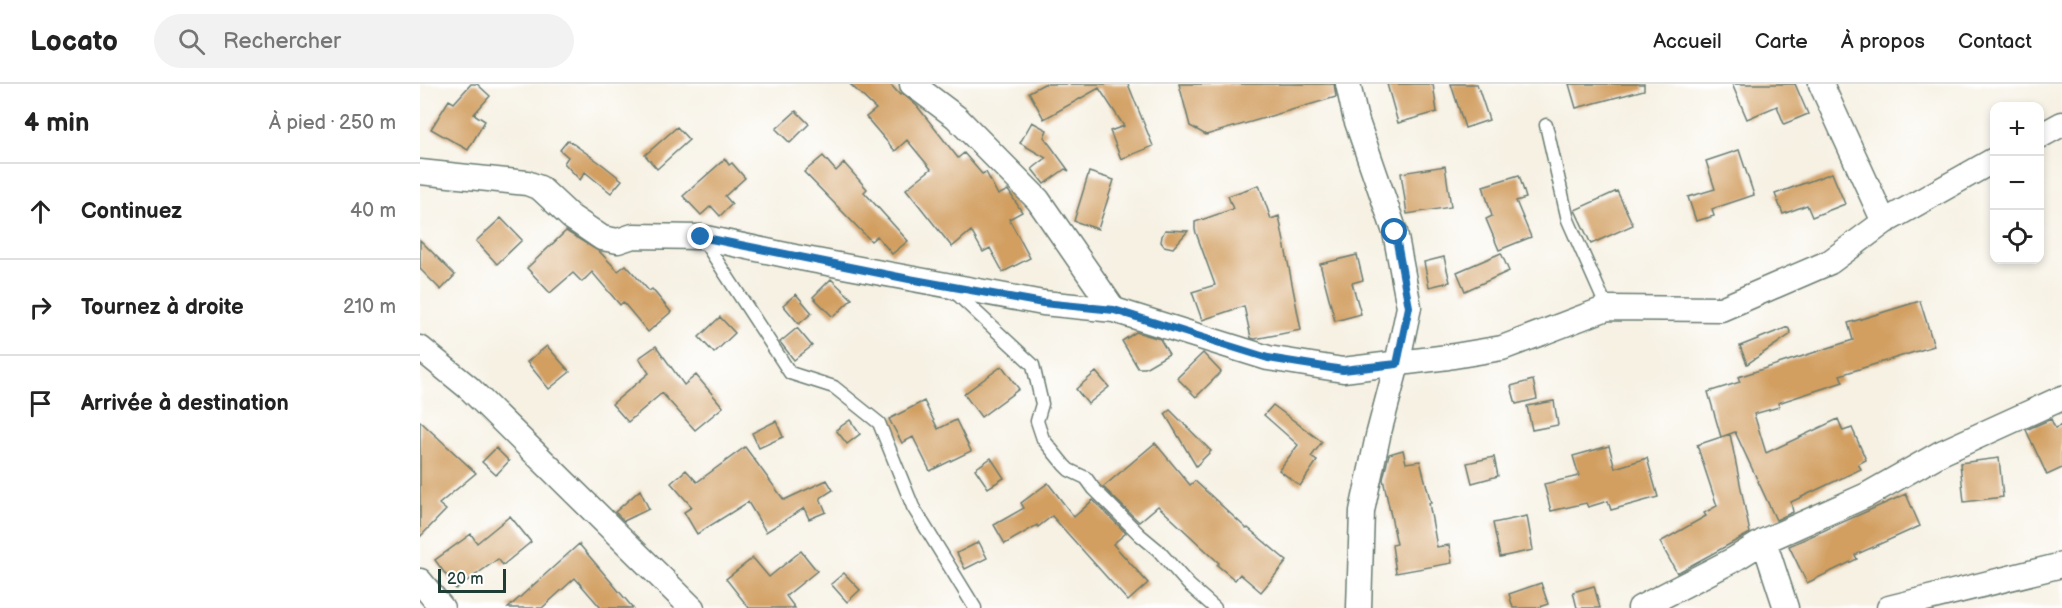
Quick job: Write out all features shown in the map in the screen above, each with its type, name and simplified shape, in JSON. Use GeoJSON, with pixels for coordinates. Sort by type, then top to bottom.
{"type":"FeatureCollection","features":[{"type":"Feature","properties":{"kind":"street"},"geometry":{"type":"LineString","coordinates":[[912,84],[956,117],[1038,200],[1114,310]]}},
{"type":"Feature","properties":{"kind":"street"},"geometry":{"type":"LineString","coordinates":[[1348,84],[1355,116],[1395,232],[1409,307],[1362,511],[1359,608]]}},
{"type":"Feature","properties":{"kind":"street"},"geometry":{"type":"LineString","coordinates":[[1821,84],[1884,222]]}},
{"type":"Feature","properties":{"kind":"street"},"geometry":{"type":"LineString","coordinates":[[2044,134],[2062,124]]}},
{"type":"Feature","properties":{"kind":"street"},"geometry":{"type":"LineString","coordinates":[[420,172],[527,183],[540,189],[571,217],[602,238],[618,241],[633,236],[701,237],[909,279],[1043,303],[1114,310],[1268,358],[1343,370],[1502,348],[1607,308],[1721,309],[1830,262],[1884,222],[1990,163]]}},
{"type":"Feature","properties":{"kind":"street"},"geometry":{"type":"LineString","coordinates":[[420,348],[469,388],[692,608]]}},
{"type":"Feature","properties":{"kind":"street"},"geometry":{"type":"LineString","coordinates":[[1640,608],[1764,542],[1867,495],[1941,453],[2062,398]]}},
{"type":"Feature","properties":{"kind":"street"},"geometry":{"type":"LineString","coordinates":[[1764,542],[1786,608]]}},
{"type":"Feature","properties":{"kind":"street"},"geometry":{"type":"LineString","coordinates":[[1889,608],[2062,566]]}},
{"type":"Feature","properties":{"kind":"street"},"geometry":{"type":"LineString","coordinates":[[420,581],[442,608]]}},
{"type":"Feature","properties":{"kind":"lane"},"geometry":{"type":"LineString","coordinates":[[1546,125],[1568,220],[1607,308]]}},
{"type":"Feature","properties":{"kind":"lane"},"geometry":{"type":"LineString","coordinates":[[701,237],[790,373],[834,387],[879,423],[914,507],[975,608]]}},
{"type":"Feature","properties":{"kind":"lane"},"geometry":{"type":"LineString","coordinates":[[909,279],[958,295],[1033,365],[1042,404],[1037,421],[1043,439],[1064,465],[1086,478],[1094,489],[1215,608]]}},
{"type":"Feature","properties":{"kind":"building"},"geometry":{"type":"Polygon","coordinates":[[[471,84],[477,84],[490,96],[474,114],[485,121],[468,150],[431,129],[449,100],[454,103],[471,84]]]}},
{"type":"Feature","properties":{"kind":"building"},"geometry":{"type":"Polygon","coordinates":[[[850,84],[890,84],[900,95],[902,93],[917,106],[958,158],[964,153],[982,174],[986,172],[998,195],[1008,190],[1022,212],[1009,219],[1030,258],[1003,272],[990,248],[983,252],[971,231],[952,247],[906,189],[931,169],[907,140],[895,151],[866,117],[876,109],[850,84]]]}},
{"type":"Feature","properties":{"kind":"building"},"geometry":{"type":"Polygon","coordinates":[[[1044,84],[1128,84],[1153,146],[1121,159],[1110,131],[1124,126],[1099,88],[1044,119],[1029,92],[1044,84]]]}},
{"type":"Feature","properties":{"kind":"building"},"geometry":{"type":"Polygon","coordinates":[[[1179,84],[1334,84],[1336,97],[1206,135],[1190,126],[1179,84]]]}},
{"type":"Feature","properties":{"kind":"building"},"geometry":{"type":"Polygon","coordinates":[[[1387,84],[1433,84],[1437,112],[1398,123],[1387,84]]]}},
{"type":"Feature","properties":{"kind":"building"},"geometry":{"type":"Polygon","coordinates":[[[1451,84],[1477,84],[1489,120],[1465,128],[1451,84]]]}},
{"type":"Feature","properties":{"kind":"building"},"geometry":{"type":"Polygon","coordinates":[[[1569,84],[1644,84],[1644,90],[1576,108],[1569,84]]]}},
{"type":"Feature","properties":{"kind":"building"},"geometry":{"type":"Polygon","coordinates":[[[1732,84],[1795,84],[1808,114],[1784,124],[1777,106],[1747,119],[1732,84]]]}},
{"type":"Feature","properties":{"kind":"building"},"geometry":{"type":"Polygon","coordinates":[[[796,111],[809,124],[790,143],[776,129],[796,111]]]}},
{"type":"Feature","properties":{"kind":"building"},"geometry":{"type":"Polygon","coordinates":[[[1032,122],[1047,130],[1044,137],[1069,171],[1065,169],[1044,184],[1032,169],[1046,158],[1020,143],[1032,122]]]}},
{"type":"Feature","properties":{"kind":"building"},"geometry":{"type":"Polygon","coordinates":[[[677,127],[689,140],[657,169],[645,155],[677,127]]]}},
{"type":"Feature","properties":{"kind":"building"},"geometry":{"type":"Polygon","coordinates":[[[568,140],[622,180],[611,193],[585,172],[580,180],[564,163],[568,157],[560,150],[568,140]]]}},
{"type":"Feature","properties":{"kind":"building"},"geometry":{"type":"Polygon","coordinates":[[[1739,150],[1754,195],[1712,209],[1714,216],[1696,221],[1688,197],[1715,189],[1706,161],[1739,150]]]}},
{"type":"Feature","properties":{"kind":"building"},"geometry":{"type":"Polygon","coordinates":[[[823,156],[836,171],[844,163],[867,189],[864,192],[908,241],[892,254],[877,236],[871,241],[804,172],[823,156]]]}},
{"type":"Feature","properties":{"kind":"building"},"geometry":{"type":"Polygon","coordinates":[[[725,159],[729,165],[732,163],[745,178],[725,196],[732,204],[720,216],[711,206],[701,215],[683,196],[725,159]]]}},
{"type":"Feature","properties":{"kind":"building"},"geometry":{"type":"Polygon","coordinates":[[[1445,166],[1451,207],[1407,214],[1401,173],[1445,166]]]}},
{"type":"Feature","properties":{"kind":"building"},"geometry":{"type":"Polygon","coordinates":[[[1089,172],[1114,180],[1098,229],[1074,221],[1089,172]]]}},
{"type":"Feature","properties":{"kind":"building"},"geometry":{"type":"Polygon","coordinates":[[[1832,173],[1845,204],[1812,217],[1807,205],[1783,214],[1775,194],[1832,173]]]}},
{"type":"Feature","properties":{"kind":"building"},"geometry":{"type":"Polygon","coordinates":[[[1519,175],[1526,198],[1516,201],[1531,237],[1499,250],[1486,219],[1492,216],[1483,186],[1519,175]]]}},
{"type":"Feature","properties":{"kind":"building"},"geometry":{"type":"Polygon","coordinates":[[[1259,185],[1271,219],[1279,216],[1301,330],[1255,339],[1251,338],[1244,306],[1202,320],[1192,292],[1215,285],[1195,230],[1195,222],[1233,209],[1228,196],[1259,185]]]}},
{"type":"Feature","properties":{"kind":"building"},"geometry":{"type":"Polygon","coordinates":[[[1617,191],[1633,225],[1591,244],[1575,210],[1617,191]]]}},
{"type":"Feature","properties":{"kind":"building"},"geometry":{"type":"Polygon","coordinates":[[[501,218],[522,240],[497,264],[476,241],[501,218]]]}},
{"type":"Feature","properties":{"kind":"building"},"geometry":{"type":"Polygon","coordinates":[[[1165,230],[1188,231],[1173,248],[1164,246],[1161,242],[1165,230]]]}},
{"type":"Feature","properties":{"kind":"building"},"geometry":{"type":"Polygon","coordinates":[[[566,231],[600,252],[618,271],[626,265],[649,291],[652,289],[671,312],[648,332],[623,302],[620,305],[592,272],[582,282],[573,273],[550,293],[527,268],[566,231]]]}},
{"type":"Feature","properties":{"kind":"building"},"geometry":{"type":"Polygon","coordinates":[[[420,240],[455,275],[441,290],[420,269],[420,240]]]}},
{"type":"Feature","properties":{"kind":"building"},"geometry":{"type":"Polygon","coordinates":[[[1501,253],[1509,271],[1465,291],[1457,272],[1501,253]]]}},
{"type":"Feature","properties":{"kind":"building"},"geometry":{"type":"Polygon","coordinates":[[[1357,255],[1363,280],[1352,283],[1361,314],[1335,321],[1320,264],[1357,255]]]}},
{"type":"Feature","properties":{"kind":"building"},"geometry":{"type":"Polygon","coordinates":[[[1444,257],[1450,282],[1429,287],[1424,262],[1444,257]]]}},
{"type":"Feature","properties":{"kind":"building"},"geometry":{"type":"Polygon","coordinates":[[[831,279],[852,299],[833,317],[813,297],[831,279]]]}},
{"type":"Feature","properties":{"kind":"building"},"geometry":{"type":"Polygon","coordinates":[[[796,294],[812,313],[799,324],[783,305],[796,294]]]}},
{"type":"Feature","properties":{"kind":"building"},"geometry":{"type":"Polygon","coordinates":[[[1920,301],[1934,346],[1840,375],[1843,382],[1778,403],[1779,407],[1754,414],[1766,453],[1838,419],[1843,431],[1852,428],[1866,460],[1858,464],[1861,469],[1791,502],[1793,512],[1776,520],[1735,432],[1721,437],[1708,392],[1740,382],[1738,377],[1853,340],[1848,323],[1920,301]]]}},
{"type":"Feature","properties":{"kind":"building"},"geometry":{"type":"Polygon","coordinates":[[[720,317],[735,333],[714,353],[699,337],[720,317]]]}},
{"type":"Feature","properties":{"kind":"building"},"geometry":{"type":"Polygon","coordinates":[[[1788,327],[1791,334],[1747,364],[1740,346],[1788,327]]]}},
{"type":"Feature","properties":{"kind":"building"},"geometry":{"type":"Polygon","coordinates":[[[797,328],[812,346],[794,360],[780,342],[797,328]]]}},
{"type":"Feature","properties":{"kind":"building"},"geometry":{"type":"Polygon","coordinates":[[[1136,332],[1160,339],[1169,354],[1145,368],[1138,368],[1122,341],[1136,332]]]}},
{"type":"Feature","properties":{"kind":"building"},"geometry":{"type":"Polygon","coordinates":[[[547,346],[570,372],[549,389],[527,362],[547,346]]]}},
{"type":"Feature","properties":{"kind":"building"},"geometry":{"type":"Polygon","coordinates":[[[656,346],[684,385],[696,375],[723,407],[695,430],[662,393],[628,422],[612,404],[649,373],[639,358],[656,346]]]}},
{"type":"Feature","properties":{"kind":"building"},"geometry":{"type":"Polygon","coordinates":[[[1203,353],[1221,372],[1196,397],[1177,378],[1203,353]]]}},
{"type":"Feature","properties":{"kind":"building"},"geometry":{"type":"Polygon","coordinates":[[[1002,366],[1019,389],[981,417],[964,394],[1002,366]]]}},
{"type":"Feature","properties":{"kind":"building"},"geometry":{"type":"Polygon","coordinates":[[[1096,372],[1109,387],[1088,404],[1076,389],[1096,372]]]}},
{"type":"Feature","properties":{"kind":"building"},"geometry":{"type":"Polygon","coordinates":[[[1533,380],[1537,399],[1516,404],[1511,386],[1533,380]]]}},
{"type":"Feature","properties":{"kind":"building"},"geometry":{"type":"Polygon","coordinates":[[[924,401],[938,429],[956,420],[971,451],[930,471],[913,437],[902,443],[889,419],[924,401]]]}},
{"type":"Feature","properties":{"kind":"building"},"geometry":{"type":"Polygon","coordinates":[[[1554,401],[1558,425],[1532,430],[1527,406],[1554,401]]]}},
{"type":"Feature","properties":{"kind":"building"},"geometry":{"type":"Polygon","coordinates":[[[1273,405],[1322,442],[1311,457],[1317,461],[1300,486],[1279,470],[1298,445],[1264,415],[1273,405]]]}},
{"type":"Feature","properties":{"kind":"building"},"geometry":{"type":"Polygon","coordinates":[[[1170,410],[1211,451],[1196,466],[1165,414],[1170,410]]]}},
{"type":"Feature","properties":{"kind":"building"},"geometry":{"type":"Polygon","coordinates":[[[2051,419],[2055,428],[2062,425],[2062,468],[2047,475],[2026,430],[2051,419]]]}},
{"type":"Feature","properties":{"kind":"building"},"geometry":{"type":"Polygon","coordinates":[[[850,420],[860,434],[847,444],[836,430],[850,420]]]}},
{"type":"Feature","properties":{"kind":"building"},"geometry":{"type":"Polygon","coordinates":[[[420,421],[476,473],[439,504],[446,510],[420,537],[420,421]]]}},
{"type":"Feature","properties":{"kind":"building"},"geometry":{"type":"Polygon","coordinates":[[[776,421],[783,437],[759,448],[752,433],[776,421]]]}},
{"type":"Feature","properties":{"kind":"building"},"geometry":{"type":"Polygon","coordinates":[[[1730,434],[1750,533],[1677,573],[1660,542],[1706,516],[1704,513],[1717,506],[1697,445],[1730,434]]]}},
{"type":"Feature","properties":{"kind":"building"},"geometry":{"type":"Polygon","coordinates":[[[1155,443],[1190,485],[1195,481],[1247,529],[1287,561],[1261,592],[1240,574],[1235,580],[1217,565],[1219,563],[1158,506],[1139,522],[1103,487],[1155,443]]]}},
{"type":"Feature","properties":{"kind":"building"},"geometry":{"type":"Polygon","coordinates":[[[1609,446],[1615,468],[1647,458],[1658,497],[1611,510],[1608,501],[1588,507],[1586,503],[1551,511],[1544,484],[1579,476],[1573,456],[1609,446]]]}},
{"type":"Feature","properties":{"kind":"building"},"geometry":{"type":"Polygon","coordinates":[[[745,447],[784,500],[827,480],[833,490],[820,498],[826,512],[809,519],[804,508],[766,532],[748,502],[697,534],[684,512],[692,507],[671,483],[686,470],[697,482],[745,447]]]}},
{"type":"Feature","properties":{"kind":"building"},"geometry":{"type":"Polygon","coordinates":[[[496,448],[509,461],[496,475],[482,462],[496,448]]]}},
{"type":"Feature","properties":{"kind":"building"},"geometry":{"type":"Polygon","coordinates":[[[1403,450],[1406,463],[1420,461],[1431,503],[1429,503],[1437,547],[1449,545],[1452,563],[1396,573],[1392,545],[1397,544],[1383,479],[1389,454],[1403,450]]]}},
{"type":"Feature","properties":{"kind":"building"},"geometry":{"type":"Polygon","coordinates":[[[1494,457],[1498,476],[1472,483],[1467,463],[1494,457]]]}},
{"type":"Feature","properties":{"kind":"building"},"geometry":{"type":"Polygon","coordinates":[[[991,458],[1004,478],[988,488],[975,469],[991,458]]]}},
{"type":"Feature","properties":{"kind":"building"},"geometry":{"type":"Polygon","coordinates":[[[1999,458],[2003,497],[1964,502],[1960,463],[1999,458]]]}},
{"type":"Feature","properties":{"kind":"building"},"geometry":{"type":"Polygon","coordinates":[[[1048,483],[1074,517],[1093,500],[1126,533],[1113,544],[1148,583],[1128,601],[1052,516],[1038,527],[1037,525],[1005,544],[994,525],[1024,508],[1021,503],[1048,483]]]}},
{"type":"Feature","properties":{"kind":"building"},"geometry":{"type":"Polygon","coordinates":[[[640,490],[649,509],[624,521],[615,512],[640,490]]]}},
{"type":"Feature","properties":{"kind":"building"},"geometry":{"type":"Polygon","coordinates":[[[1906,494],[1920,526],[1855,555],[1857,559],[1807,583],[1789,546],[1906,494]]]}},
{"type":"Feature","properties":{"kind":"building"},"geometry":{"type":"Polygon","coordinates":[[[510,516],[531,542],[503,565],[498,559],[456,589],[435,560],[471,534],[477,543],[510,516]]]}},
{"type":"Feature","properties":{"kind":"building"},"geometry":{"type":"Polygon","coordinates":[[[1527,516],[1533,550],[1500,557],[1493,523],[1527,516]]]}},
{"type":"Feature","properties":{"kind":"building"},"geometry":{"type":"Polygon","coordinates":[[[979,542],[987,558],[965,569],[957,553],[979,542]]]}},
{"type":"Feature","properties":{"kind":"building"},"geometry":{"type":"Polygon","coordinates":[[[579,544],[633,608],[601,608],[575,578],[542,608],[508,608],[579,544]]]}},
{"type":"Feature","properties":{"kind":"building"},"geometry":{"type":"Polygon","coordinates":[[[801,551],[817,571],[786,596],[795,608],[749,608],[726,579],[753,558],[769,577],[801,551]]]}},
{"type":"Feature","properties":{"kind":"building"},"geometry":{"type":"Polygon","coordinates":[[[844,573],[860,590],[847,602],[831,584],[844,573]]]}},
{"type":"Feature","properties":{"kind":"building"},"geometry":{"type":"Polygon","coordinates":[[[1541,583],[1548,604],[1536,608],[1513,608],[1509,594],[1541,583]]]}},
{"type":"Feature","properties":{"kind":"building"},"geometry":{"type":"Polygon","coordinates":[[[1594,586],[1600,608],[1577,608],[1573,592],[1594,586]]]}},
{"type":"Feature","properties":{"kind":"route"},"geometry":{"type":"LineString","coordinates":[[701,237],[909,279],[1043,303],[1114,310],[1268,358],[1343,370],[1397,364],[1409,307],[1395,232]]}}]}
